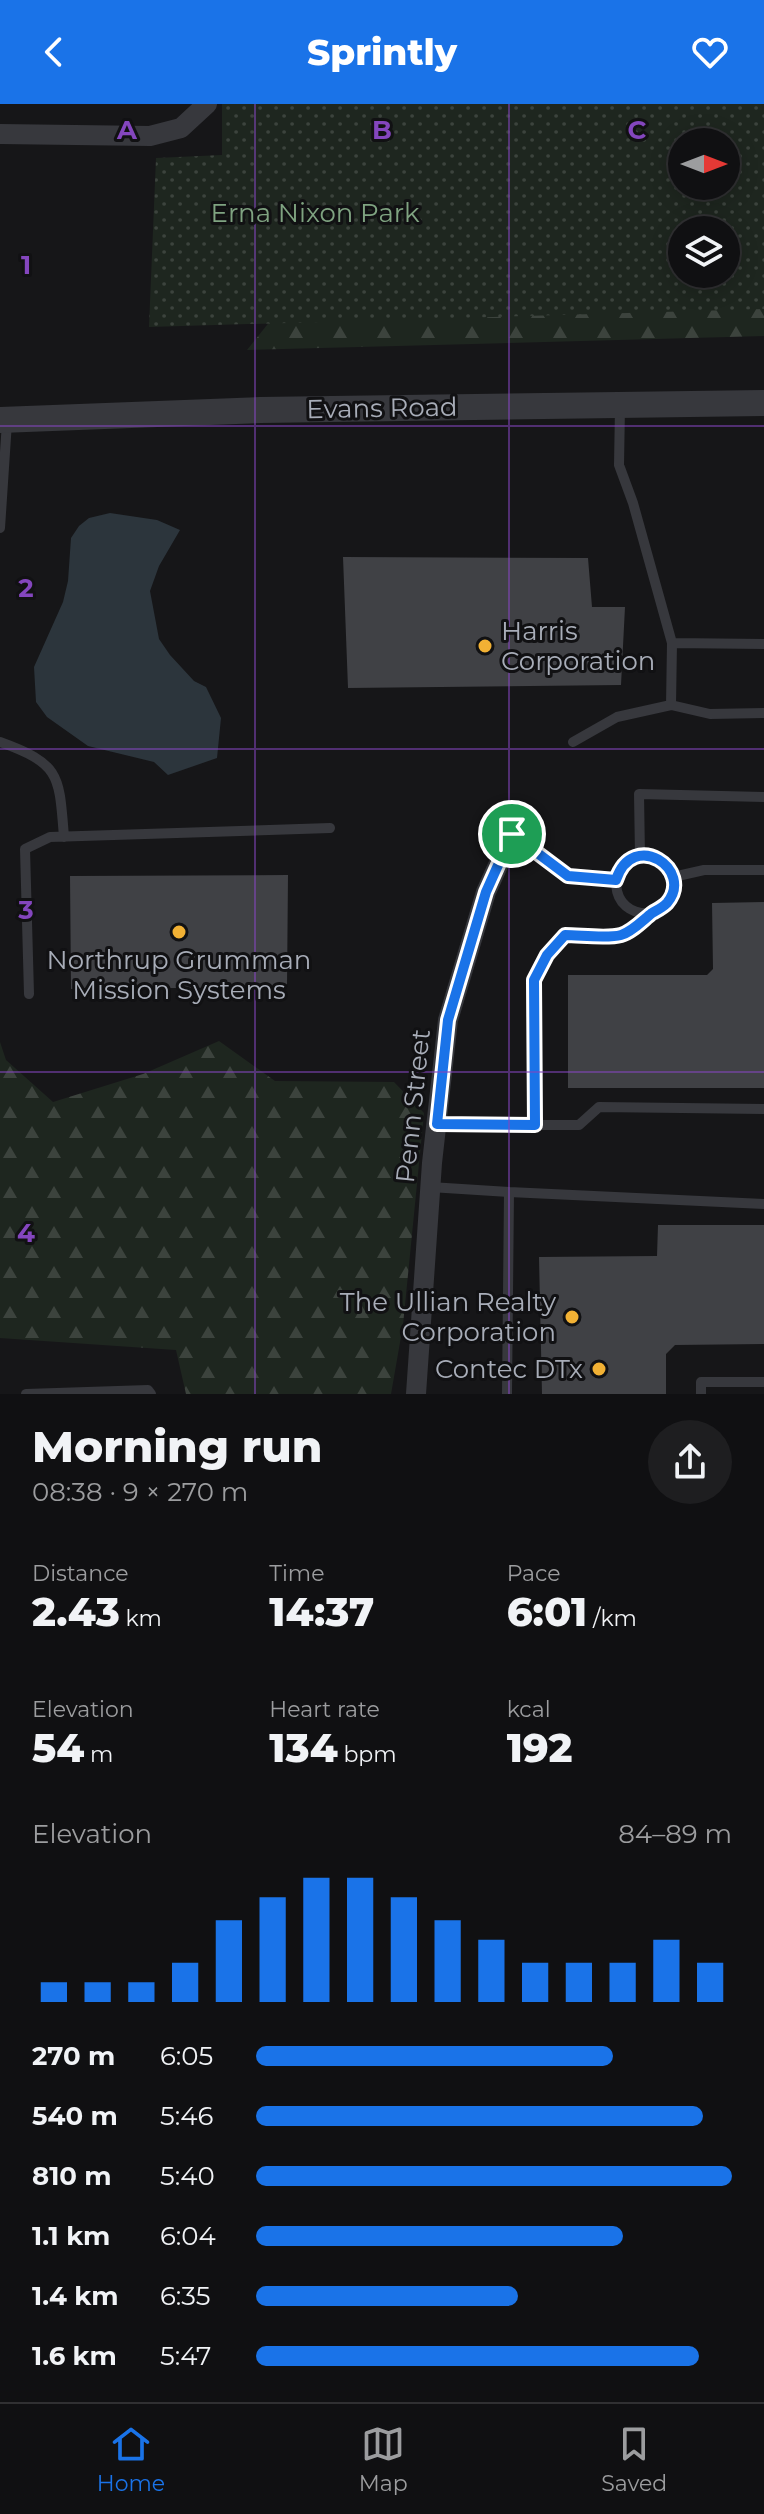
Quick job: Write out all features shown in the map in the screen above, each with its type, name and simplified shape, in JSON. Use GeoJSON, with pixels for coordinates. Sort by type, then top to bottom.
{"type":"FeatureCollection","features":[{"type":"Feature","properties":{"kind":"street"},"geometry":{"type":"LineString","coordinates":[[0,134],[150,136],[181,128],[207,104]]}},
{"type":"Feature","properties":{"kind":"street","name":"Evans Road"},"geometry":{"type":"LineString","coordinates":[[3,420],[275,410],[764,403]]}},
{"type":"Feature","properties":{"kind":"street","name":"Penn Street"},"geometry":{"type":"LineString","coordinates":[[416,1394],[430,1187],[448,1020],[486,892],[512,834]]}},
{"type":"Feature","properties":{"kind":"lane"},"geometry":{"type":"LineString","coordinates":[[620,405],[619,465],[633,503],[672,643],[671,705]]}},
{"type":"Feature","properties":{"kind":"lane"},"geometry":{"type":"LineString","coordinates":[[0,528],[3,420]]}},
{"type":"Feature","properties":{"kind":"lane"},"geometry":{"type":"LineString","coordinates":[[672,643],[764,644]]}},
{"type":"Feature","properties":{"kind":"lane"},"geometry":{"type":"LineString","coordinates":[[573,742],[617,717],[671,705],[710,714],[764,713]]}},
{"type":"Feature","properties":{"kind":"lane"},"geometry":{"type":"LineString","coordinates":[[0,742],[41,759],[52,771],[61,796],[64,837]]}},
{"type":"Feature","properties":{"kind":"lane"},"geometry":{"type":"LineString","coordinates":[[640,856],[639,794],[764,797]]}},
{"type":"Feature","properties":{"kind":"lane"},"geometry":{"type":"LineString","coordinates":[[29,994],[25,849],[50,837],[330,828]]}},
{"type":"Feature","properties":{"kind":"lane"},"geometry":{"type":"LineString","coordinates":[[512,834],[568,876],[616,880]]}},
{"type":"Feature","properties":{"kind":"lane"},"geometry":{"type":"LineString","coordinates":[[535,1125],[534,980],[547,955],[565,935],[622,935],[666,904],[672,896],[673,877],[663,861],[640,856],[627,861],[620,868],[616,880],[618,896],[623,904],[640,913],[652,913]]}},
{"type":"Feature","properties":{"kind":"lane"},"geometry":{"type":"LineString","coordinates":[[673,877],[704,870],[764,870]]}},
{"type":"Feature","properties":{"kind":"lane"},"geometry":{"type":"LineString","coordinates":[[437,1124],[579,1125],[599,1107],[764,1109]]}},
{"type":"Feature","properties":{"kind":"lane"},"geometry":{"type":"LineString","coordinates":[[430,1187],[764,1204]]}},
{"type":"Feature","properties":{"kind":"lane"},"geometry":{"type":"LineString","coordinates":[[507,1394],[509,1192]]}},
{"type":"Feature","properties":{"kind":"lane"},"geometry":{"type":"LineString","coordinates":[[701,1394],[701,1382],[764,1382]]}},
{"type":"Feature","properties":{"kind":"lane"},"geometry":{"type":"LineString","coordinates":[[26,1394],[148,1390],[151,1394]]}},
{"type":"Feature","properties":{"kind":"green space","name":"Erna Nixon Park"},"geometry":{"type":"Polygon","coordinates":[[[222,104],[764,104],[764,309],[149,327],[156,158],[222,155],[222,104]]]}},
{"type":"Feature","properties":{"kind":"green space"},"geometry":{"type":"Polygon","coordinates":[[[764,104],[764,336],[247,350],[287,300],[668,190],[668,200],[740,200],[740,128],[764,104]]]}},
{"type":"Feature","properties":{"kind":"green space"},"geometry":{"type":"Polygon","coordinates":[[[219,1041],[275,1081],[394,1082],[424,1113],[403,1325],[391,1394],[186,1394],[176,1350],[0,1338],[0,1042],[6,1060],[53,1102],[143,1074],[219,1041]]]}},
{"type":"Feature","properties":{"kind":"shaded area"},"geometry":{"type":"Polygon","coordinates":[[[110,513],[157,520],[180,530],[159,566],[150,591],[159,639],[194,681],[206,687],[221,718],[217,758],[168,775],[154,762],[88,746],[47,717],[36,702],[34,667],[63,602],[71,538],[89,518],[110,513]]]}},
{"type":"Feature","properties":{"kind":"building","name":"Harris Corporation"},"geometry":{"type":"Polygon","coordinates":[[[343,557],[588,558],[592,607],[625,607],[621,685],[348,688],[343,557]]]}},
{"type":"Feature","properties":{"kind":"building","name":"Northrup Grumman Mission Systems"},"geometry":{"type":"Polygon","coordinates":[[[288,875],[287,987],[71,989],[70,876],[288,875]]]}},
{"type":"Feature","properties":{"kind":"building"},"geometry":{"type":"Polygon","coordinates":[[[764,902],[764,1088],[568,1088],[568,975],[707,975],[713,969],[712,903],[764,902]]]}},
{"type":"Feature","properties":{"kind":"building"},"geometry":{"type":"Polygon","coordinates":[[[658,1225],[764,1225],[764,1344],[675,1345],[666,1354],[666,1394],[542,1394],[539,1257],[657,1256],[658,1225]]]}},
{"type":"Feature","properties":{"kind":"place","name":"Harris Corporation"},"geometry":{"type":"Point","coordinates":[485,646]}},
{"type":"Feature","properties":{"kind":"place","name":"Northrup Grumman Mission Systems"},"geometry":{"type":"Point","coordinates":[179,932]}},
{"type":"Feature","properties":{"kind":"place","name":"The Ullian Realty Corporation"},"geometry":{"type":"Point","coordinates":[572,1317]}},
{"type":"Feature","properties":{"kind":"place","name":"Contec DTx"},"geometry":{"type":"Point","coordinates":[599,1369]}},
{"type":"Feature","properties":{"kind":"route"},"geometry":{"type":"LineString","coordinates":[[512,834],[568,876],[616,880],[620,868],[627,861],[645,855],[654,857],[669,868],[673,877],[672,896],[659,911],[622,935],[565,935],[547,955],[534,980],[535,1125],[437,1124],[448,1020],[486,892],[512,834]]}}]}
